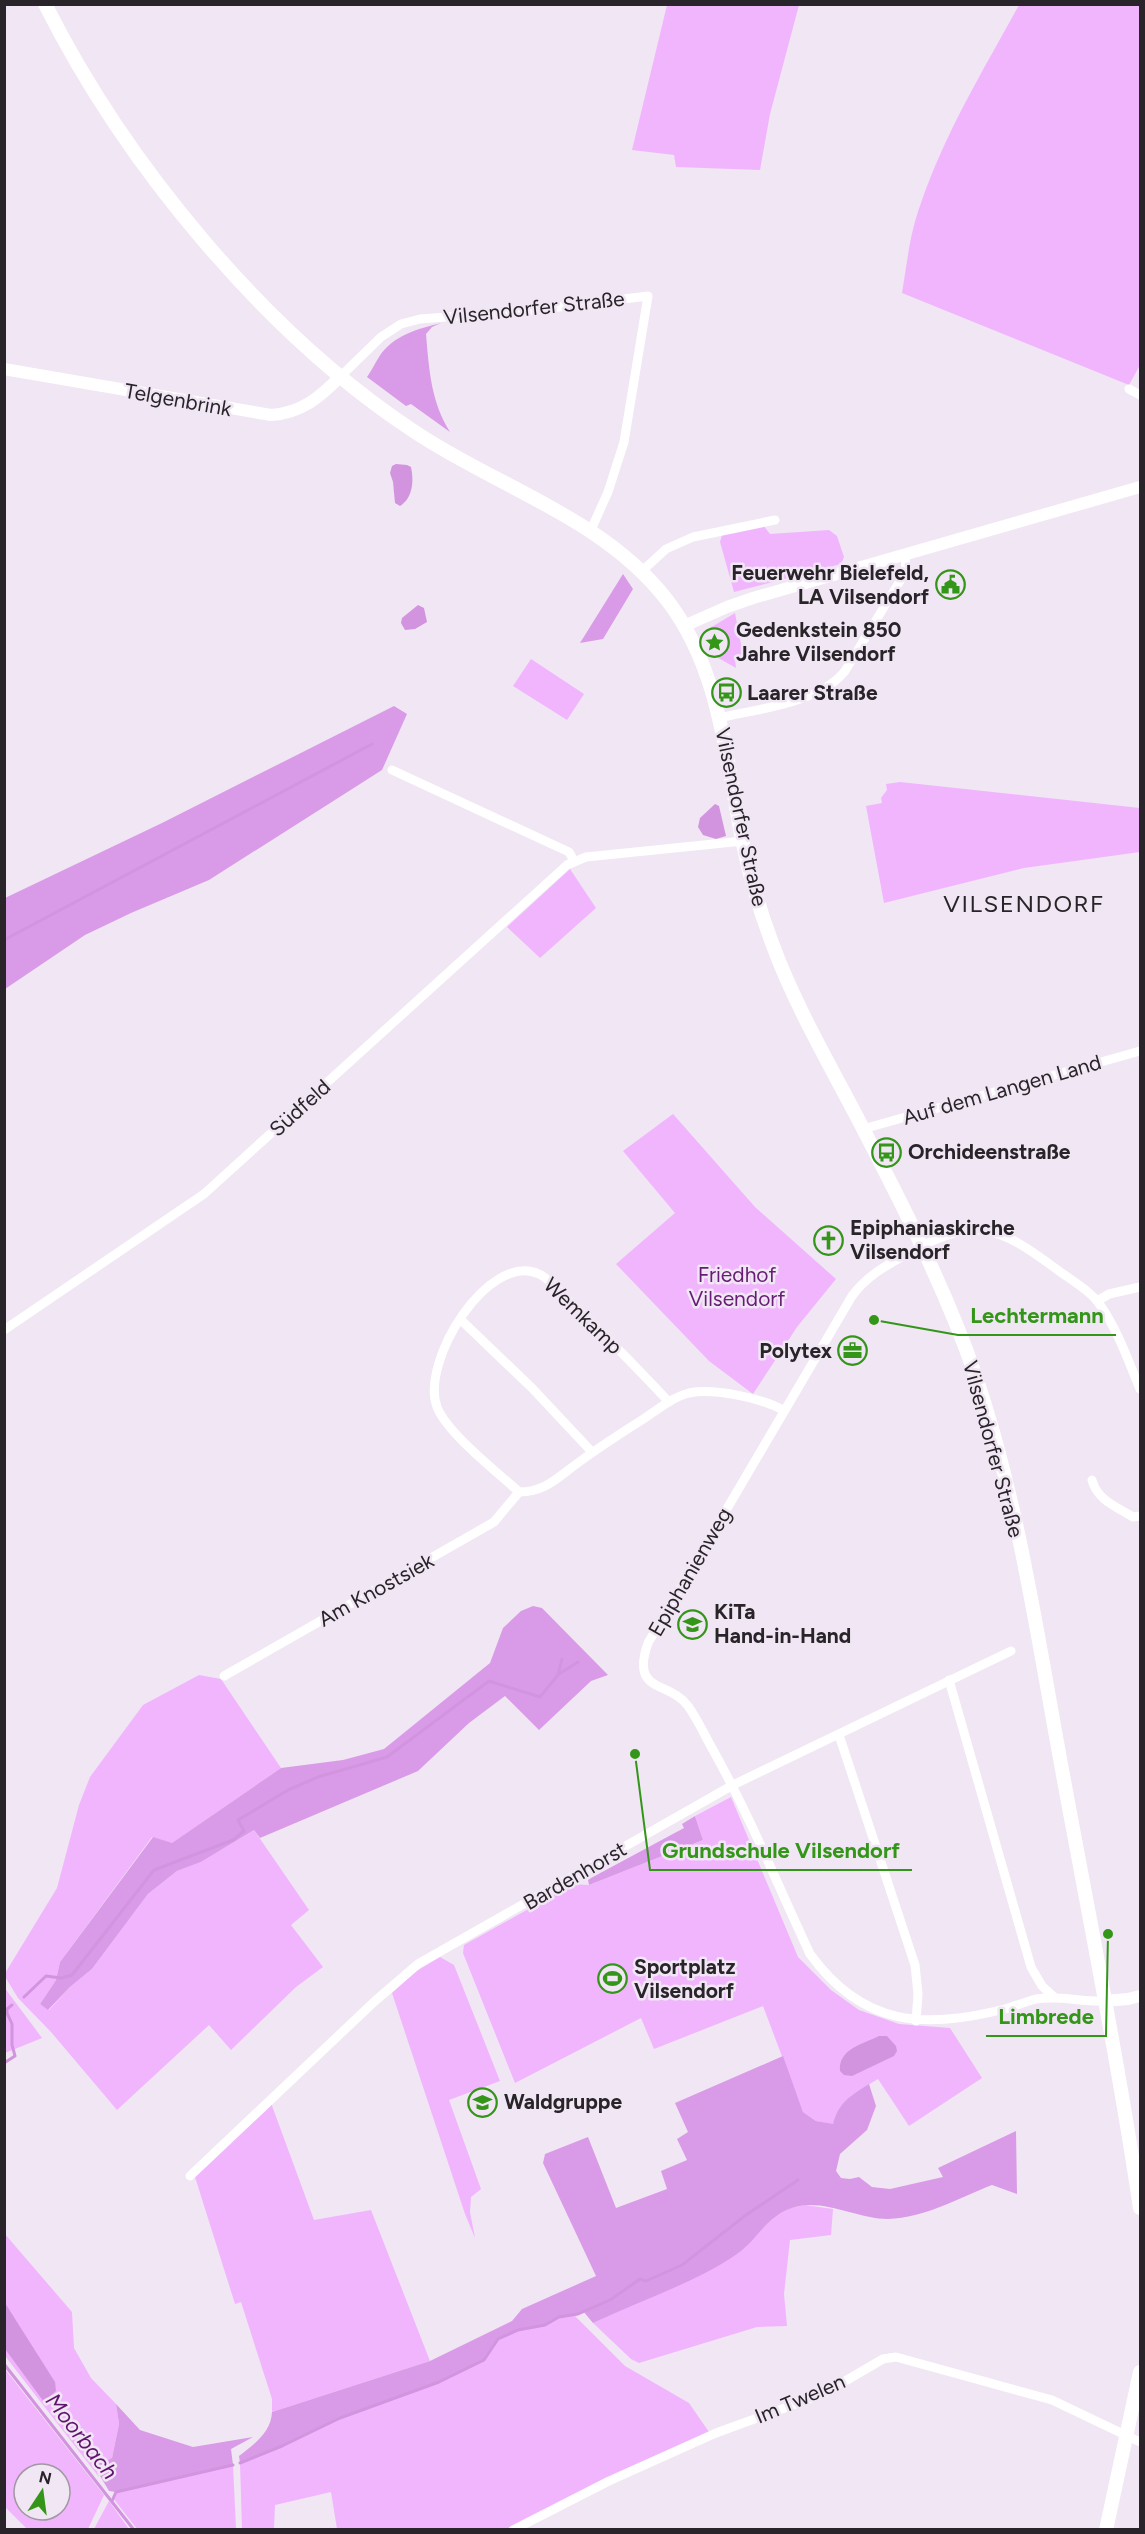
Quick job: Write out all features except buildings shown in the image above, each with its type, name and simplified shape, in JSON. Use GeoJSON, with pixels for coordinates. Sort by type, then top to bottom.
{"type":"FeatureCollection","features":[{"type":"Feature","properties":{"kind":"main road","name":"Vilsendorfer Straße"},"geometry":{"type":"LineString","coordinates":[[45,4],[82,71],[127,140],[164,191],[220,260],[263,306],[341,376],[425,439],[590,532],[621,552],[642,571],[670,603],[684,626],[707,677],[719,718],[743,841],[759,904],[783,970],[801,1011],[921,1246],[974,1373],[1008,1494],[1037,1633],[1140,2208]]}},
{"type":"Feature","properties":{"kind":"main road"},"geometry":{"type":"LineString","coordinates":[[1106,2529],[1140,2372]]}},
{"type":"Feature","properties":{"kind":"street","name":"Vilsendorfer Straße"},"geometry":{"type":"LineString","coordinates":[[341,376],[381,337],[401,324],[420,320],[534,310],[648,296],[624,442],[611,483],[590,532]]}},
{"type":"Feature","properties":{"kind":"street","name":"Telgenbrink"},"geometry":{"type":"LineString","coordinates":[[4,369],[272,414],[289,413],[309,404],[341,376]]}},
{"type":"Feature","properties":{"kind":"street"},"geometry":{"type":"LineString","coordinates":[[1129,389],[1140,395]]}},
{"type":"Feature","properties":{"kind":"street"},"geometry":{"type":"LineString","coordinates":[[684,626],[739,603],[1140,487]]}},
{"type":"Feature","properties":{"kind":"street"},"geometry":{"type":"LineString","coordinates":[[642,571],[666,549],[693,537],[775,520]]}},
{"type":"Feature","properties":{"kind":"street"},"geometry":{"type":"LineString","coordinates":[[719,718],[802,698],[835,681],[845,671],[906,571],[905,554]]}},
{"type":"Feature","properties":{"kind":"street"},"geometry":{"type":"LineString","coordinates":[[392,770],[569,852],[574,861],[586,857],[743,841]]}},
{"type":"Feature","properties":{"kind":"street","name":"Südfeld"},"geometry":{"type":"LineString","coordinates":[[4,1330],[204,1194],[574,861]]}},
{"type":"Feature","properties":{"kind":"street","name":"Auf dem Langen Land"},"geometry":{"type":"LineString","coordinates":[[863,1129],[1140,1051]]}},
{"type":"Feature","properties":{"kind":"street"},"geometry":{"type":"LineString","coordinates":[[921,1246],[954,1232],[984,1229],[999,1233],[1036,1254],[1097,1301],[1114,1330],[1140,1389]]}},
{"type":"Feature","properties":{"kind":"street","name":"Epiphanienweg"},"geometry":{"type":"LineString","coordinates":[[921,1246],[876,1272],[859,1286],[783,1410],[648,1643],[643,1656],[643,1669],[649,1680],[687,1704],[733,1785],[810,1954],[821,1970],[857,2000],[883,2013],[916,2021],[952,2019],[981,2014],[1054,1997],[1104,2001]]}},
{"type":"Feature","properties":{"kind":"street","name":"Wemkamp"},"geometry":{"type":"LineString","coordinates":[[519,1492],[471,1448],[442,1417],[436,1405],[434,1390],[442,1351],[460,1319],[483,1292],[501,1279],[515,1272],[529,1271],[541,1275],[596,1326],[669,1402]]}},
{"type":"Feature","properties":{"kind":"street"},"geometry":{"type":"LineString","coordinates":[[1097,1301],[1109,1294],[1140,1287]]}},
{"type":"Feature","properties":{"kind":"street"},"geometry":{"type":"LineString","coordinates":[[460,1319],[532,1388],[592,1452]]}},
{"type":"Feature","properties":{"kind":"street"},"geometry":{"type":"LineString","coordinates":[[519,1492],[533,1492],[544,1488],[592,1452],[669,1402],[686,1394],[703,1391],[748,1399],[783,1410]]}},
{"type":"Feature","properties":{"kind":"street"},"geometry":{"type":"LineString","coordinates":[[1092,1480],[1095,1490],[1102,1498],[1133,1517],[1140,1516]]}},
{"type":"Feature","properties":{"kind":"street","name":"Am Knostsiek"},"geometry":{"type":"LineString","coordinates":[[224,1676],[494,1522],[519,1492]]}},
{"type":"Feature","properties":{"kind":"street","name":"Bardenhorst"},"geometry":{"type":"LineString","coordinates":[[190,2176],[375,2001],[418,1964],[733,1785],[1011,1651]]}},
{"type":"Feature","properties":{"kind":"street"},"geometry":{"type":"LineString","coordinates":[[949,1680],[1031,1967],[1042,1986],[1054,1997]]}},
{"type":"Feature","properties":{"kind":"street"},"geometry":{"type":"LineString","coordinates":[[839,1735],[915,1965],[918,1994],[916,2021]]}},
{"type":"Feature","properties":{"kind":"street"},"geometry":{"type":"LineString","coordinates":[[1104,2001],[1140,1996]]}},
{"type":"Feature","properties":{"kind":"street","name":"Im Twelen"},"geometry":{"type":"LineString","coordinates":[[513,2529],[609,2481],[716,2433],[823,2394],[883,2359],[896,2357],[1043,2397],[1140,2442]]}},
{"type":"Feature","properties":{"kind":"green space"},"geometry":{"type":"Polygon","coordinates":[[[667,5],[799,5],[770,114],[760,170],[676,167],[674,155],[632,150],[667,5]]]}},
{"type":"Feature","properties":{"kind":"green space"},"geometry":{"type":"Polygon","coordinates":[[[1019,5],[1140,5],[1140,365],[1129,385],[902,293],[914,225],[931,177],[966,102],[1019,5]]]}},
{"type":"Feature","properties":{"kind":"green space"},"geometry":{"type":"Polygon","coordinates":[[[763,525],[770,534],[829,530],[837,536],[844,557],[841,564],[734,592],[720,542],[722,535],[763,525]]]}},
{"type":"Feature","properties":{"kind":"green space"},"geometry":{"type":"Polygon","coordinates":[[[735,613],[744,660],[735,660],[736,668],[713,655],[706,641],[710,628],[735,613]]]}},
{"type":"Feature","properties":{"kind":"green space"},"geometry":{"type":"Polygon","coordinates":[[[531,659],[584,694],[567,720],[513,686],[531,659]]]}},
{"type":"Feature","properties":{"kind":"green space"},"geometry":{"type":"Polygon","coordinates":[[[900,782],[1140,808],[1140,852],[1024,868],[884,903],[866,806],[882,803],[881,798],[887,790],[886,784],[900,782]]]}},
{"type":"Feature","properties":{"kind":"green space"},"geometry":{"type":"Polygon","coordinates":[[[570,869],[596,908],[540,958],[507,927],[570,869]]]}},
{"type":"Feature","properties":{"kind":"green space","name":"Friedhof Vilsendorf"},"geometry":{"type":"Polygon","coordinates":[[[673,1114],[755,1207],[836,1279],[797,1327],[753,1394],[709,1361],[616,1264],[675,1213],[623,1151],[673,1114]]]}},
{"type":"Feature","properties":{"kind":"green space"},"geometry":{"type":"Polygon","coordinates":[[[199,1675],[221,1679],[281,1768],[171,1844],[152,1837],[60,1962],[56,1980],[40,2004],[49,2010],[70,1987],[92,1969],[148,1894],[177,1871],[201,1862],[254,1830],[309,1910],[291,1925],[323,1967],[296,1987],[231,2050],[209,2025],[117,2110],[51,2032],[18,1998],[4,1975],[57,1888],[79,1805],[90,1777],[143,1705],[199,1675]]]}},
{"type":"Feature","properties":{"kind":"green space","name":"Sportplatz Vilsendorf"},"geometry":{"type":"Polygon","coordinates":[[[731,1797],[798,1957],[831,1990],[859,2010],[899,2024],[950,2028],[982,2078],[909,2126],[878,2079],[856,2092],[844,2103],[833,2125],[816,2121],[803,2112],[763,2006],[654,2049],[641,2018],[515,2083],[463,1953],[464,1945],[573,1884],[589,1885],[703,1840],[695,1816],[731,1797]]]}},
{"type":"Feature","properties":{"kind":"green space"},"geometry":{"type":"Polygon","coordinates":[[[440,1957],[454,1965],[500,2081],[449,2100],[481,2189],[471,2197],[470,2212],[475,2238],[392,1993],[415,1972],[440,1957]]]}},
{"type":"Feature","properties":{"kind":"green space"},"geometry":{"type":"Polygon","coordinates":[[[4,1987],[42,2038],[5,2053],[4,2053],[4,1987]]]}},
{"type":"Feature","properties":{"kind":"green space"},"geometry":{"type":"Polygon","coordinates":[[[271,2103],[314,2220],[371,2210],[430,2361],[272,2412],[272,2399],[241,2302],[235,2304],[195,2177],[271,2103]]]}},
{"type":"Feature","properties":{"kind":"green space"},"geometry":{"type":"Polygon","coordinates":[[[805,2205],[833,2209],[831,2235],[790,2240],[784,2294],[787,2326],[757,2327],[639,2363],[631,2359],[593,2323],[738,2253],[775,2216],[790,2208],[805,2205]]]}},
{"type":"Feature","properties":{"kind":"green space"},"geometry":{"type":"Polygon","coordinates":[[[4,2233],[72,2312],[74,2348],[91,2378],[116,2404],[119,2424],[112,2458],[98,2464],[96,2469],[99,2477],[5,2356],[4,2233]]]}},
{"type":"Feature","properties":{"kind":"green space"},"geometry":{"type":"Polygon","coordinates":[[[574,2315],[625,2366],[689,2403],[709,2432],[607,2478],[507,2529],[337,2529],[331,2492],[275,2505],[274,2529],[242,2529],[240,2463],[340,2418],[439,2382],[484,2360],[498,2339],[518,2330],[545,2325],[559,2317],[574,2315]]]}},
{"type":"Feature","properties":{"kind":"green space"},"geometry":{"type":"Polygon","coordinates":[[[4,2368],[104,2495],[88,2529],[27,2529],[20,2522],[72,2522],[72,2462],[12,2462],[12,2514],[5,2507],[4,2368]]]}},
{"type":"Feature","properties":{"kind":"green space"},"geometry":{"type":"Polygon","coordinates":[[[233,2465],[236,2529],[137,2529],[113,2498],[116,2492],[233,2465]]]}},
{"type":"Feature","properties":{"kind":"green space"},"geometry":{"type":"Polygon","coordinates":[[[109,2501],[129,2529],[94,2529],[109,2501]]]}},
{"type":"Feature","properties":{"kind":"shaded area"},"geometry":{"type":"Polygon","coordinates":[[[441,323],[432,327],[426,334],[435,397],[450,432],[411,404],[406,406],[367,377],[391,343],[415,331],[441,323]]]}},
{"type":"Feature","properties":{"kind":"shaded area"},"geometry":{"type":"Polygon","coordinates":[[[396,464],[411,467],[412,472],[410,494],[400,506],[395,503],[390,473],[392,466],[396,464]]]}},
{"type":"Feature","properties":{"kind":"shaded area"},"geometry":{"type":"Polygon","coordinates":[[[623,574],[633,589],[603,639],[580,643],[623,574]]]}},
{"type":"Feature","properties":{"kind":"shaded area"},"geometry":{"type":"Polygon","coordinates":[[[418,605],[424,608],[427,622],[415,629],[405,630],[401,623],[402,618],[418,605]]]}},
{"type":"Feature","properties":{"kind":"shaded area"},"geometry":{"type":"Polygon","coordinates":[[[394,706],[407,714],[382,770],[209,880],[85,935],[5,989],[5,898],[162,823],[394,706]]]}},
{"type":"Feature","properties":{"kind":"shaded area"},"geometry":{"type":"Polygon","coordinates":[[[715,804],[719,806],[726,836],[716,839],[703,835],[698,827],[700,818],[715,804]]]}},
{"type":"Feature","properties":{"kind":"shaded area"},"geometry":{"type":"Polygon","coordinates":[[[533,1606],[542,1608],[608,1675],[591,1681],[539,1730],[505,1696],[469,1723],[418,1771],[260,1838],[254,1830],[201,1862],[177,1871],[148,1894],[92,1969],[70,1987],[48,2010],[40,2004],[56,1980],[60,1962],[153,1837],[172,1843],[281,1768],[343,1760],[384,1749],[490,1663],[503,1628],[521,1611],[533,1606]]]}},
{"type":"Feature","properties":{"kind":"shaded area"},"geometry":{"type":"Polygon","coordinates":[[[695,1816],[703,1840],[589,1885],[588,1880],[591,1878],[684,1828],[682,1824],[695,1816]]]}},
{"type":"Feature","properties":{"kind":"shaded area"},"geometry":{"type":"Polygon","coordinates":[[[879,2036],[887,2036],[896,2046],[897,2051],[894,2056],[852,2076],[844,2075],[840,2071],[840,2064],[847,2052],[879,2036]]]}},
{"type":"Feature","properties":{"kind":"shaded area"},"geometry":{"type":"Polygon","coordinates":[[[783,2056],[803,2112],[816,2121],[833,2124],[838,2110],[846,2100],[869,2084],[876,2106],[867,2130],[840,2154],[836,2171],[841,2178],[859,2177],[872,2187],[890,2189],[943,2177],[938,2168],[1016,2131],[1017,2194],[992,2185],[941,2207],[902,2218],[888,2219],[826,2206],[813,2205],[789,2209],[768,2223],[737,2254],[685,2283],[593,2323],[583,2311],[559,2317],[545,2325],[518,2330],[498,2339],[484,2360],[439,2382],[340,2418],[240,2463],[239,2456],[256,2442],[269,2426],[272,2412],[430,2361],[512,2321],[522,2309],[596,2276],[543,2163],[545,2154],[588,2137],[616,2208],[667,2189],[661,2171],[687,2160],[677,2139],[688,2132],[675,2103],[783,2056]]]}},
{"type":"Feature","properties":{"kind":"shaded area"},"geometry":{"type":"Polygon","coordinates":[[[5,2303],[55,2382],[56,2391],[44,2402],[5,2349],[5,2303]]]}},
{"type":"Feature","properties":{"kind":"shaded area"},"geometry":{"type":"Polygon","coordinates":[[[116,2404],[140,2430],[193,2447],[253,2437],[231,2449],[233,2465],[116,2492],[109,2491],[96,2469],[98,2464],[112,2458],[119,2424],[116,2404]]]}},
{"type":"Feature","properties":{"kind":"waterway"},"geometry":{"type":"LineString","coordinates":[[4,940],[372,744]]}},
{"type":"Feature","properties":{"kind":"waterway"},"geometry":{"type":"LineString","coordinates":[[24,1997],[46,1976],[61,1978],[72,1975],[154,1870],[233,1840],[244,1831],[238,1820],[288,1790],[318,1777],[387,1757],[489,1681],[540,1697],[558,1675],[562,1659]]}},
{"type":"Feature","properties":{"kind":"waterway"},"geometry":{"type":"LineString","coordinates":[[559,1674],[578,1662]]}},
{"type":"Feature","properties":{"kind":"waterway"},"geometry":{"type":"LineString","coordinates":[[4,2063],[15,2056],[12,2045],[12,2024],[7,2013],[7,2009],[12,2005]]}},
{"type":"Feature","properties":{"kind":"waterway"},"geometry":{"type":"LineString","coordinates":[[240,2463],[340,2418],[439,2382],[484,2360],[498,2339],[518,2330],[545,2325],[559,2317],[578,2314],[610,2300],[640,2279],[646,2281],[682,2265],[746,2215],[798,2180]]}},
{"type":"Feature","properties":{"kind":"waterway","name":"Moorbach"},"geometry":{"type":"LineString","coordinates":[[4,2364],[134,2530]]}},
{"type":"Feature","properties":{"kind":"waterway"},"geometry":{"type":"LineString","coordinates":[[112,2501],[116,2492],[233,2465]]}},
{"type":"Feature","properties":{"kind":"place","name":"Feuerwehr Bielefeld, LA Vilsendorf"},"geometry":{"type":"Point","coordinates":[950,585]}},
{"type":"Feature","properties":{"kind":"place","name":"Gedenkstein 850 Jahre Vilsendorf"},"geometry":{"type":"Point","coordinates":[715,642]}},
{"type":"Feature","properties":{"kind":"place","name":"Laarer Straße"},"geometry":{"type":"Point","coordinates":[726,693]}},
{"type":"Feature","properties":{"kind":"place","name":"Orchideenstraße"},"geometry":{"type":"Point","coordinates":[887,1152]}},
{"type":"Feature","properties":{"kind":"place","name":"Epiphaniaskirche Vilsendorf"},"geometry":{"type":"Point","coordinates":[829,1240]}},
{"type":"Feature","properties":{"kind":"place","name":"Lechtermann"},"geometry":{"type":"Point","coordinates":[874,1320]}},
{"type":"Feature","properties":{"kind":"place","name":"Polytex"},"geometry":{"type":"Point","coordinates":[853,1351]}},
{"type":"Feature","properties":{"kind":"place","name":"KiTa Hand-in-Hand"},"geometry":{"type":"Point","coordinates":[693,1624]}},
{"type":"Feature","properties":{"kind":"place","name":"Grundschule Vilsendorf"},"geometry":{"type":"Point","coordinates":[635,1754]}},
{"type":"Feature","properties":{"kind":"place","name":"Limbrede"},"geometry":{"type":"Point","coordinates":[1108,1934]}},
{"type":"Feature","properties":{"kind":"place","name":"Sportplatz Vilsendorf"},"geometry":{"type":"Point","coordinates":[613,1979]}},
{"type":"Feature","properties":{"kind":"place","name":"Waldgruppe"},"geometry":{"type":"Point","coordinates":[483,2102]}},
{"type":"Feature","properties":{"kind":"district","name":"VILSENDORF"},"geometry":{"type":"Point","coordinates":[1024,904]}}]}
